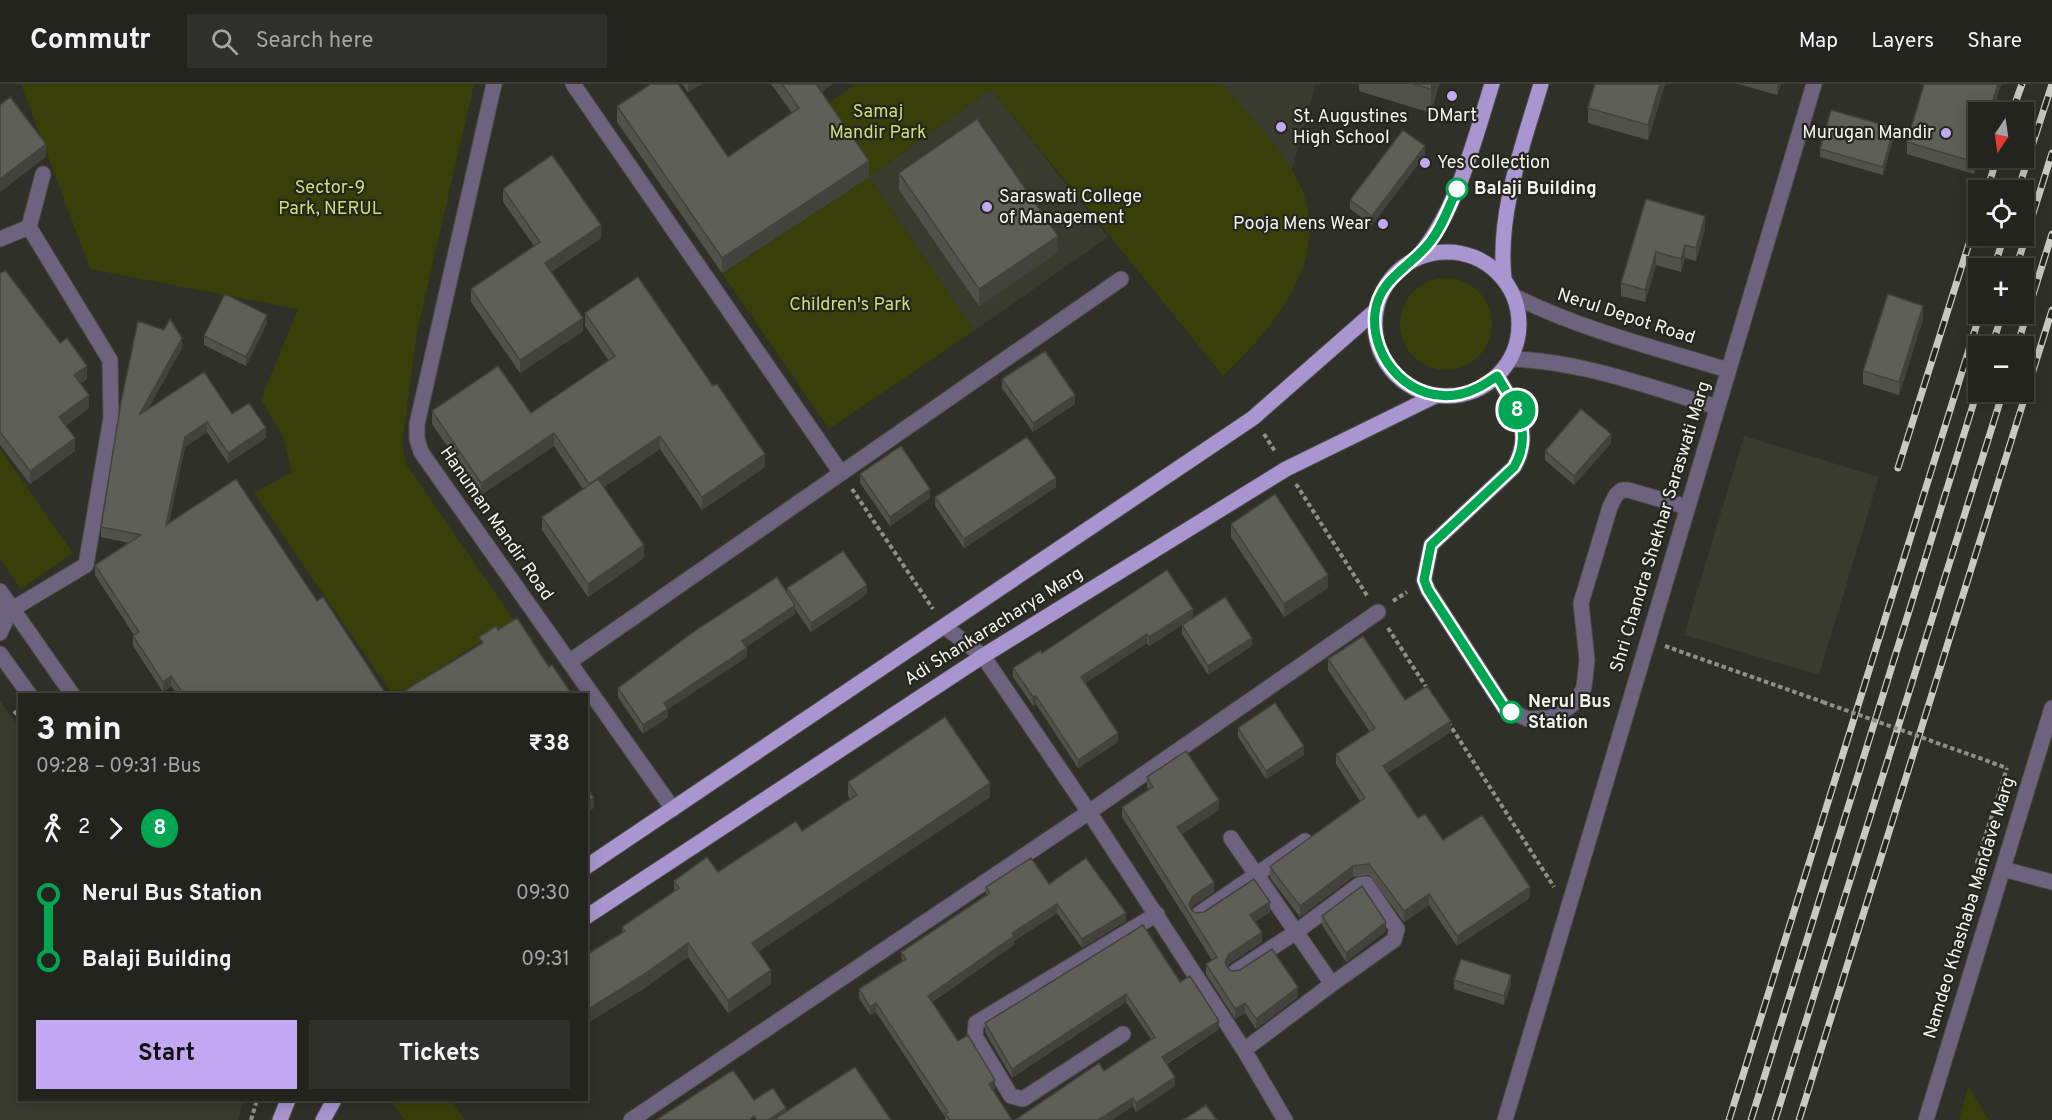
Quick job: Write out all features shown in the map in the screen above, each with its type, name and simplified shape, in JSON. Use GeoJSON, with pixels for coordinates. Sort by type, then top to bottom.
{"type":"FeatureCollection","features":[{"type":"Feature","properties":{"kind":"main road"},"geometry":{"type":"LineString","coordinates":[[1418,257],[1441,251],[1465,253],[1488,263],[1504,278],[1514,296],[1520,317],[1518,339],[1511,359],[1497,376],[1480,388],[1459,395],[1437,395],[1416,389],[1397,376],[1383,357],[1375,335],[1375,311],[1383,289],[1398,270],[1418,257],[1431,241],[1452,200],[1492,84]]}},
{"type":"Feature","properties":{"kind":"main road"},"geometry":{"type":"LineString","coordinates":[[1504,278],[1501,258],[1508,209],[1541,84]]}},
{"type":"Feature","properties":{"kind":"main road","name":"Adi Shankaracharya Marg"},"geometry":{"type":"LineString","coordinates":[[588,866],[1253,418],[1375,311]]}},
{"type":"Feature","properties":{"kind":"main road","name":"Adi Shankaracharya Marg"},"geometry":{"type":"LineString","coordinates":[[588,916],[983,656],[1287,469],[1437,395]]}},
{"type":"Feature","properties":{"kind":"main road"},"geometry":{"type":"LineString","coordinates":[[323,1120],[333,1101]]}},
{"type":"Feature","properties":{"kind":"street","name":"Hanuman Mandir Road"},"geometry":{"type":"LineString","coordinates":[[494,84],[417,424],[417,439],[421,452],[673,809]]}},
{"type":"Feature","properties":{"kind":"street"},"geometry":{"type":"LineString","coordinates":[[573,84],[841,473]]}},
{"type":"Feature","properties":{"kind":"street","name":"Shri Chandra Shekhar Saraswati Marg"},"geometry":{"type":"LineString","coordinates":[[1505,1120],[1814,84]]}},
{"type":"Feature","properties":{"kind":"street"},"geometry":{"type":"LineString","coordinates":[[0,633],[5,610],[86,566],[111,418],[110,360],[29,227],[43,174]]}},
{"type":"Feature","properties":{"kind":"street"},"geometry":{"type":"LineString","coordinates":[[0,239],[29,227]]}},
{"type":"Feature","properties":{"kind":"street"},"geometry":{"type":"LineString","coordinates":[[569,662],[1121,279]]}},
{"type":"Feature","properties":{"kind":"street","name":"Nerul Depot Road"},"geometry":{"type":"LineString","coordinates":[[1514,296],[1553,315],[1593,329],[1728,370]]}},
{"type":"Feature","properties":{"kind":"street"},"geometry":{"type":"LineString","coordinates":[[1511,359],[1547,360],[1582,366],[1717,407]]}},
{"type":"Feature","properties":{"kind":"street"},"geometry":{"type":"LineString","coordinates":[[1497,376],[1522,423],[1521,454],[1514,467],[1431,545],[1424,580],[1428,590],[1505,709],[1528,719],[1548,718],[1570,707],[1578,700],[1584,687],[1587,660],[1581,603],[1603,525],[1616,495],[1622,490],[1628,490],[1687,507]]}},
{"type":"Feature","properties":{"kind":"street"},"geometry":{"type":"LineString","coordinates":[[0,591],[5,610],[71,693]]}},
{"type":"Feature","properties":{"kind":"street"},"geometry":{"type":"LineString","coordinates":[[631,1120],[1089,812],[1378,612]]}},
{"type":"Feature","properties":{"kind":"street"},"geometry":{"type":"LineString","coordinates":[[945,627],[983,656],[1157,914],[1244,1050],[1285,1120]]}},
{"type":"Feature","properties":{"kind":"street"},"geometry":{"type":"LineString","coordinates":[[0,654],[28,693]]}},
{"type":"Feature","properties":{"kind":"street","name":"Namdeo Khashaba Mandave Marg"},"geometry":{"type":"LineString","coordinates":[[1926,1120],[2052,708]]}},
{"type":"Feature","properties":{"kind":"street"},"geometry":{"type":"LineString","coordinates":[[1199,914],[1311,837]]}},
{"type":"Feature","properties":{"kind":"street"},"geometry":{"type":"LineString","coordinates":[[1231,838],[1332,984]]}},
{"type":"Feature","properties":{"kind":"street"},"geometry":{"type":"LineString","coordinates":[[2003,869],[2052,882]]}},
{"type":"Feature","properties":{"kind":"street"},"geometry":{"type":"LineString","coordinates":[[1235,972],[1296,932],[1359,885],[1366,884],[1397,929],[1394,940],[1244,1050]]}},
{"type":"Feature","properties":{"kind":"street"},"geometry":{"type":"LineString","coordinates":[[1123,1034],[1023,1099],[1011,1096],[975,1036],[976,1023],[1157,914]]}},
{"type":"Feature","properties":{"kind":"path"},"geometry":{"type":"LineString","coordinates":[[1253,418],[1428,691]]}},
{"type":"Feature","properties":{"kind":"path"},"geometry":{"type":"LineString","coordinates":[[841,473],[945,627]]}},
{"type":"Feature","properties":{"kind":"path"},"geometry":{"type":"LineString","coordinates":[[1378,612],[1424,580]]}},
{"type":"Feature","properties":{"kind":"path"},"geometry":{"type":"LineString","coordinates":[[1648,640],[2007,768],[1977,862]]}},
{"type":"Feature","properties":{"kind":"path"},"geometry":{"type":"LineString","coordinates":[[1447,721],[1568,909]]}},
{"type":"Feature","properties":{"kind":"path"},"geometry":{"type":"LineString","coordinates":[[251,1120],[257,1101]]}},
{"type":"Feature","properties":{"kind":"shaded area","name":"St. Augustines High School"},"geometry":{"type":"Polygon","coordinates":[[[1223,84],[1316,84],[1292,170],[1223,84]]]}},
{"type":"Feature","properties":{"kind":"shaded area","name":"Saraswati College of Management"},"geometry":{"type":"Polygon","coordinates":[[[991,89],[1108,237],[974,331],[869,177],[991,89]]]}},
{"type":"Feature","properties":{"kind":"shaded area"},"geometry":{"type":"Polygon","coordinates":[[[1744,436],[1879,477],[1819,675],[1684,635],[1744,436]]]}},
{"type":"Feature","properties":{"kind":"shaded area"},"geometry":{"type":"Polygon","coordinates":[[[0,701],[18,725],[18,1101],[244,1101],[238,1120],[0,1120],[0,701]]]}},
{"type":"Feature","properties":{"kind":"green space","name":"Sector-9 Park, NERUL"},"geometry":{"type":"Polygon","coordinates":[[[21,84],[474,84],[417,332],[402,444],[406,464],[514,620],[401,693],[391,693],[254,493],[292,472],[283,437],[261,399],[298,309],[90,269],[21,84]]]}},
{"type":"Feature","properties":{"kind":"green space","name":"Samaj Mandir Park"},"geometry":{"type":"Polygon","coordinates":[[[856,84],[1223,84],[1268,137],[1292,170],[1305,199],[1310,227],[1306,255],[1296,282],[1282,308],[1264,333],[1223,376],[991,89],[869,177],[822,108],[856,84]]]}},
{"type":"Feature","properties":{"kind":"green space","name":"Children's Park"},"geometry":{"type":"Polygon","coordinates":[[[869,177],[974,331],[829,429],[722,273],[869,177]]]}},
{"type":"Feature","properties":{"kind":"green space"},"geometry":{"type":"Polygon","coordinates":[[[1446,278],[1464,281],[1479,291],[1489,306],[1492,324],[1489,342],[1479,357],[1464,367],[1446,370],[1428,367],[1413,357],[1403,342],[1400,324],[1403,306],[1413,291],[1428,281],[1446,278]]]}},
{"type":"Feature","properties":{"kind":"green space"},"geometry":{"type":"Polygon","coordinates":[[[0,449],[73,553],[21,589],[0,559],[0,449]]]}},
{"type":"Feature","properties":{"kind":"green space"},"geometry":{"type":"Polygon","coordinates":[[[1968,1086],[1989,1120],[1959,1120],[1968,1086]]]}},
{"type":"Feature","properties":{"kind":"green space"},"geometry":{"type":"Polygon","coordinates":[[[391,1101],[452,1101],[465,1120],[405,1120],[391,1101]]]}},
{"type":"Feature","properties":{"kind":"building"},"geometry":{"type":"Polygon","coordinates":[[[651,84],[678,84],[728,157],[799,108],[782,84],[816,84],[869,161],[722,258],[617,106],[651,84]]]}},
{"type":"Feature","properties":{"kind":"building"},"geometry":{"type":"Polygon","coordinates":[[[1413,84],[1432,84],[1431,89],[1413,84]]]}},
{"type":"Feature","properties":{"kind":"building"},"geometry":{"type":"Polygon","coordinates":[[[1595,84],[1660,84],[1648,125],[1588,108],[1595,84]]]}},
{"type":"Feature","properties":{"kind":"building","name":"Murugan Mandir"},"geometry":{"type":"Polygon","coordinates":[[[1924,84],[1998,84],[1992,102],[1968,102],[1968,160],[1907,142],[1924,84]]]}},
{"type":"Feature","properties":{"kind":"building"},"geometry":{"type":"Polygon","coordinates":[[[10,97],[46,144],[0,179],[0,105],[10,97]]]}},
{"type":"Feature","properties":{"kind":"building"},"geometry":{"type":"Polygon","coordinates":[[[1831,110],[1894,128],[1883,167],[1820,149],[1831,110]]]}},
{"type":"Feature","properties":{"kind":"building"},"geometry":{"type":"Polygon","coordinates":[[[977,119],[1058,236],[979,289],[899,173],[977,119]]]}},
{"type":"Feature","properties":{"kind":"building"},"geometry":{"type":"Polygon","coordinates":[[[1403,130],[1425,146],[1372,216],[1350,200],[1403,130]]]}},
{"type":"Feature","properties":{"kind":"building"},"geometry":{"type":"Polygon","coordinates":[[[552,155],[601,225],[545,263],[583,318],[520,360],[471,289],[540,242],[503,189],[552,155]]]}},
{"type":"Feature","properties":{"kind":"building"},"geometry":{"type":"Polygon","coordinates":[[[1646,199],[1705,216],[1696,248],[1685,245],[1681,259],[1656,252],[1645,290],[1621,283],[1646,199]]]}},
{"type":"Feature","properties":{"kind":"building"},"geometry":{"type":"Polygon","coordinates":[[[5,270],[60,343],[67,338],[87,366],[74,375],[89,395],[59,417],[75,438],[30,471],[0,432],[0,274],[5,270]]]}},
{"type":"Feature","properties":{"kind":"building"},"geometry":{"type":"Polygon","coordinates":[[[638,277],[713,386],[717,384],[765,454],[702,497],[660,436],[589,484],[554,433],[481,483],[432,411],[498,366],[531,413],[615,356],[585,313],[638,277]]]}},
{"type":"Feature","properties":{"kind":"building"},"geometry":{"type":"Polygon","coordinates":[[[225,294],[267,315],[246,357],[204,336],[225,294]]]}},
{"type":"Feature","properties":{"kind":"building"},"geometry":{"type":"Polygon","coordinates":[[[1888,294],[1923,306],[1899,382],[1863,371],[1888,294]]]}},
{"type":"Feature","properties":{"kind":"building"},"geometry":{"type":"Polygon","coordinates":[[[170,319],[182,338],[139,415],[204,372],[232,414],[249,403],[266,428],[228,453],[207,422],[185,437],[166,525],[236,479],[317,601],[323,597],[385,693],[182,693],[171,676],[163,682],[133,636],[139,632],[95,565],[141,535],[101,527],[121,402],[138,321],[164,330],[170,319]]]}},
{"type":"Feature","properties":{"kind":"building"},"geometry":{"type":"Polygon","coordinates":[[[1045,351],[1075,395],[1033,423],[1002,379],[1045,351]]]}},
{"type":"Feature","properties":{"kind":"building"},"geometry":{"type":"Polygon","coordinates":[[[1581,409],[1611,434],[1574,476],[1545,451],[1581,409]]]}},
{"type":"Feature","properties":{"kind":"building"},"geometry":{"type":"Polygon","coordinates":[[[1027,437],[1056,478],[964,539],[935,497],[1027,437]]]}},
{"type":"Feature","properties":{"kind":"building"},"geometry":{"type":"Polygon","coordinates":[[[901,446],[930,489],[890,517],[860,474],[901,446]]]}},
{"type":"Feature","properties":{"kind":"building"},"geometry":{"type":"Polygon","coordinates":[[[598,479],[644,545],[588,584],[542,517],[598,479]]]}},
{"type":"Feature","properties":{"kind":"building"},"geometry":{"type":"Polygon","coordinates":[[[1275,494],[1328,575],[1284,604],[1231,524],[1275,494]]]}},
{"type":"Feature","properties":{"kind":"building"},"geometry":{"type":"Polygon","coordinates":[[[843,551],[867,585],[811,623],[787,588],[843,551]]]}},
{"type":"Feature","properties":{"kind":"building"},"geometry":{"type":"Polygon","coordinates":[[[1167,570],[1193,609],[1149,637],[1147,634],[1081,677],[1118,733],[1078,760],[1036,696],[1033,697],[1013,668],[1041,650],[1042,653],[1167,570]]]}},
{"type":"Feature","properties":{"kind":"building"},"geometry":{"type":"Polygon","coordinates":[[[777,577],[795,605],[742,641],[747,648],[664,703],[668,709],[643,725],[618,688],[696,630],[777,577]]]}},
{"type":"Feature","properties":{"kind":"building"},"geometry":{"type":"Polygon","coordinates":[[[1225,597],[1252,638],[1208,666],[1182,625],[1225,597]]]}},
{"type":"Feature","properties":{"kind":"building"},"geometry":{"type":"Polygon","coordinates":[[[517,618],[549,667],[552,665],[571,693],[401,693],[483,643],[479,637],[496,626],[498,630],[517,618]]]}},
{"type":"Feature","properties":{"kind":"building"},"geometry":{"type":"Polygon","coordinates":[[[1363,636],[1405,700],[1427,686],[1451,721],[1383,766],[1418,818],[1425,814],[1443,840],[1482,815],[1530,887],[1457,936],[1429,894],[1404,911],[1369,864],[1353,866],[1300,906],[1270,867],[1365,798],[1336,754],[1375,728],[1328,659],[1363,636]]]}},
{"type":"Feature","properties":{"kind":"building"},"geometry":{"type":"Polygon","coordinates":[[[1275,703],[1304,746],[1266,771],[1238,728],[1275,703]]]}},
{"type":"Feature","properties":{"kind":"building"},"geometry":{"type":"Polygon","coordinates":[[[945,717],[990,783],[752,943],[771,970],[728,1000],[688,943],[588,1009],[588,954],[625,931],[622,927],[679,888],[674,881],[707,857],[718,872],[796,821],[802,831],[857,795],[848,782],[945,717]]]}},
{"type":"Feature","properties":{"kind":"building"},"geometry":{"type":"Polygon","coordinates":[[[1186,751],[1219,800],[1177,827],[1214,882],[1193,896],[1189,904],[1191,909],[1195,913],[1204,912],[1254,879],[1270,902],[1250,915],[1262,932],[1229,954],[1225,962],[1227,967],[1231,971],[1240,970],[1272,949],[1298,987],[1256,1019],[1245,1003],[1235,1009],[1206,964],[1217,957],[1122,807],[1153,787],[1147,777],[1186,751]]]}},
{"type":"Feature","properties":{"kind":"building"},"geometry":{"type":"Polygon","coordinates":[[[588,790],[594,798],[588,801],[588,790]]]}},
{"type":"Feature","properties":{"kind":"building"},"geometry":{"type":"Polygon","coordinates":[[[1031,858],[1049,884],[1086,858],[1126,913],[1082,939],[1057,904],[1012,933],[1014,936],[928,996],[958,1041],[968,1035],[995,1080],[989,1084],[1012,1120],[950,1120],[945,1114],[948,1112],[876,1003],[870,1007],[859,989],[906,959],[901,952],[990,893],[986,887],[1031,858]]]}},
{"type":"Feature","properties":{"kind":"building"},"geometry":{"type":"Polygon","coordinates":[[[1362,886],[1386,922],[1346,953],[1322,916],[1362,886]]]}},
{"type":"Feature","properties":{"kind":"building"},"geometry":{"type":"Polygon","coordinates":[[[1143,925],[1180,982],[1190,976],[1219,1021],[1162,1057],[1175,1077],[1136,1103],[1133,1098],[1098,1120],[1015,1120],[1099,1063],[1104,1071],[1155,1037],[1126,994],[1012,1069],[985,1023],[1143,925]]]}},
{"type":"Feature","properties":{"kind":"building"},"geometry":{"type":"Polygon","coordinates":[[[1461,959],[1511,975],[1504,996],[1454,980],[1461,959]]]}},
{"type":"Feature","properties":{"kind":"building"},"geometry":{"type":"Polygon","coordinates":[[[855,1067],[891,1120],[778,1120],[776,1118],[855,1067]]]}},
{"type":"Feature","properties":{"kind":"building"},"geometry":{"type":"Polygon","coordinates":[[[733,1070],[754,1100],[773,1088],[786,1108],[768,1120],[757,1120],[754,1116],[749,1120],[656,1120],[733,1070]]]}},
{"type":"Feature","properties":{"kind":"building"},"geometry":{"type":"Polygon","coordinates":[[[1206,1105],[1217,1120],[1183,1120],[1206,1105]]]}},
{"type":"Feature","properties":{"kind":"railway"},"geometry":{"type":"LineString","coordinates":[[2016,102],[2022,84]]}},
{"type":"Feature","properties":{"kind":"railway"},"geometry":{"type":"LineString","coordinates":[[2021,180],[2052,84]]}},
{"type":"Feature","properties":{"kind":"railway"},"geometry":{"type":"LineString","coordinates":[[2019,258],[2052,153]]}},
{"type":"Feature","properties":{"kind":"railway"},"geometry":{"type":"LineString","coordinates":[[1990,180],[1994,168]]}},
{"type":"Feature","properties":{"kind":"railway"},"geometry":{"type":"LineString","coordinates":[[2020,336],[2052,234]]}},
{"type":"Feature","properties":{"kind":"railway"},"geometry":{"type":"LineString","coordinates":[[1898,468],[1968,246]]}},
{"type":"Feature","properties":{"kind":"railway"},"geometry":{"type":"LineString","coordinates":[[1997,258],[2001,246]]}},
{"type":"Feature","properties":{"kind":"railway"},"geometry":{"type":"LineString","coordinates":[[1799,1120],[2052,310]]}},
{"type":"Feature","properties":{"kind":"railway"},"geometry":{"type":"LineString","coordinates":[[1729,1120],[1977,324]]}},
{"type":"Feature","properties":{"kind":"railway"},"geometry":{"type":"LineString","coordinates":[[1995,336],[1999,324]]}},
{"type":"Feature","properties":{"kind":"railway"},"geometry":{"type":"LineString","coordinates":[[1751,1120],[1974,402]]}},
{"type":"Feature","properties":{"kind":"railway"},"geometry":{"type":"LineString","coordinates":[[1775,1120],[2000,402]]}},
{"type":"Feature","properties":{"kind":"bus line","name":"8"},"geometry":{"type":"LineString","coordinates":[[1457,189],[1431,241],[1418,257],[1398,270],[1383,289],[1375,311],[1375,335],[1383,357],[1397,376],[1416,389],[1437,395],[1459,395],[1480,388],[1497,376],[1522,423],[1521,454],[1514,467],[1431,545],[1427,555],[1424,580],[1428,590],[1505,709],[1511,712]]}},
{"type":"Feature","properties":{"kind":"place","name":"DMart"},"geometry":{"type":"Point","coordinates":[1452,96]}},
{"type":"Feature","properties":{"kind":"place","name":"St. Augustines High School"},"geometry":{"type":"Point","coordinates":[1281,127]}},
{"type":"Feature","properties":{"kind":"place","name":"Murugan Mandir"},"geometry":{"type":"Point","coordinates":[1946,133]}},
{"type":"Feature","properties":{"kind":"place","name":"Yes Collection"},"geometry":{"type":"Point","coordinates":[1425,163]}},
{"type":"Feature","properties":{"kind":"place","name":"Balaji Building"},"geometry":{"type":"Point","coordinates":[1457,189]}},
{"type":"Feature","properties":{"kind":"place","name":"Saraswati College of Management"},"geometry":{"type":"Point","coordinates":[987,207]}},
{"type":"Feature","properties":{"kind":"place","name":"Pooja Mens Wear"},"geometry":{"type":"Point","coordinates":[1383,224]}},
{"type":"Feature","properties":{"kind":"place","name":"Nerul Bus Station"},"geometry":{"type":"Point","coordinates":[1511,712]}}]}
